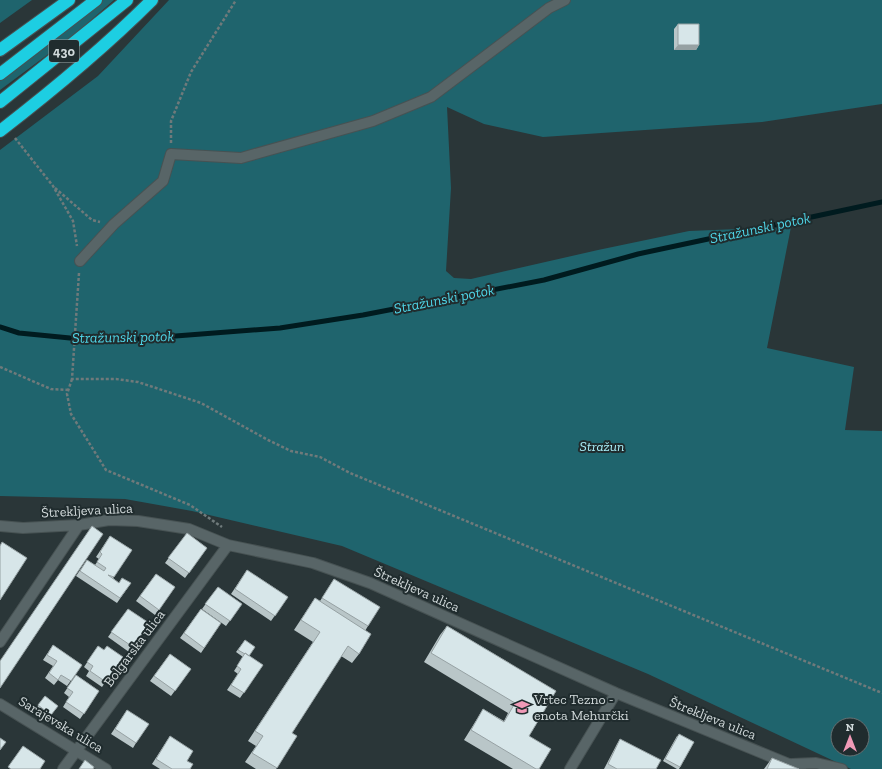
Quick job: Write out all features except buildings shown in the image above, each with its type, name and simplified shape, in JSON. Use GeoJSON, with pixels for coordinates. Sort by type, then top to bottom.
{"type":"FeatureCollection","features":[{"type":"Feature","properties":{"kind":"highway"},"geometry":{"type":"LineString","coordinates":[[0,50],[69,0]]}},
{"type":"Feature","properties":{"kind":"highway","name":"430"},"geometry":{"type":"LineString","coordinates":[[0,74],[96,0]]}},
{"type":"Feature","properties":{"kind":"highway","name":"430"},"geometry":{"type":"LineString","coordinates":[[0,102],[127,0]]}},
{"type":"Feature","properties":{"kind":"highway"},"geometry":{"type":"LineString","coordinates":[[0,131],[53,90],[133,19],[152,0]]}},
{"type":"Feature","properties":{"kind":"street"},"geometry":{"type":"LineString","coordinates":[[80,261],[114,224],[163,181],[171,154],[241,158],[373,122],[431,97],[549,8],[565,0]]}},
{"type":"Feature","properties":{"kind":"street","name":"Štrekljeva ulica"},"geometry":{"type":"LineString","coordinates":[[0,526],[23,528],[79,525],[109,520],[138,521],[188,530],[228,545],[313,563],[370,583],[616,693],[801,769]]}},
{"type":"Feature","properties":{"kind":"street"},"geometry":{"type":"LineString","coordinates":[[0,642],[79,525]]}},
{"type":"Feature","properties":{"kind":"street","name":"Bolgarska ulica"},"geometry":{"type":"LineString","coordinates":[[63,769],[228,545]]}},
{"type":"Feature","properties":{"kind":"street"},"geometry":{"type":"LineString","coordinates":[[570,769],[616,693]]}},
{"type":"Feature","properties":{"kind":"street","name":"Sarajevska ulica"},"geometry":{"type":"LineString","coordinates":[[0,704],[106,769]]}},
{"type":"Feature","properties":{"kind":"street"},"geometry":{"type":"LineString","coordinates":[[791,764],[816,763],[842,769]]}},
{"type":"Feature","properties":{"kind":"path"},"geometry":{"type":"LineString","coordinates":[[171,154],[171,121],[191,72],[236,0]]}},
{"type":"Feature","properties":{"kind":"path"},"geometry":{"type":"LineString","coordinates":[[15,138],[53,186],[73,221],[80,261],[76,343],[72,379],[68,394],[72,414],[106,470],[190,505],[225,530]]}},
{"type":"Feature","properties":{"kind":"path"},"geometry":{"type":"LineString","coordinates":[[53,186],[92,220],[114,224]]}},
{"type":"Feature","properties":{"kind":"path"},"geometry":{"type":"LineString","coordinates":[[0,367],[51,389],[69,390]]}},
{"type":"Feature","properties":{"kind":"path"},"geometry":{"type":"LineString","coordinates":[[72,379],[110,378],[138,382],[201,403],[268,440],[292,451],[320,457],[358,476],[882,693]]}},
{"type":"Feature","properties":{"kind":"green space"},"geometry":{"type":"Polygon","coordinates":[[[0,0],[32,0],[0,23],[0,0]]]}},
{"type":"Feature","properties":{"kind":"green space"},"geometry":{"type":"Polygon","coordinates":[[[102,0],[114,0],[74,35],[0,90],[0,81],[34,56],[102,0]]]}},
{"type":"Feature","properties":{"kind":"green space","name":"Stražun"},"geometry":{"type":"Polygon","coordinates":[[[169,0],[882,0],[882,104],[762,122],[543,137],[484,124],[447,107],[451,188],[446,271],[454,278],[471,279],[689,231],[791,227],[767,348],[854,367],[845,430],[882,431],[882,769],[851,769],[648,674],[342,546],[192,511],[125,499],[0,496],[0,150],[98,76],[169,0]]]}},
{"type":"Feature","properties":{"kind":"waterway","name":"Stražunski potok"},"geometry":{"type":"LineString","coordinates":[[0,327],[19,333],[70,338],[137,339],[280,328],[363,315],[544,280],[638,254],[882,202]]}},
{"type":"Feature","properties":{"kind":"place","name":"Vrtec Tezno - enota Mehurčki"},"geometry":{"type":"Point","coordinates":[522,707]}}]}
